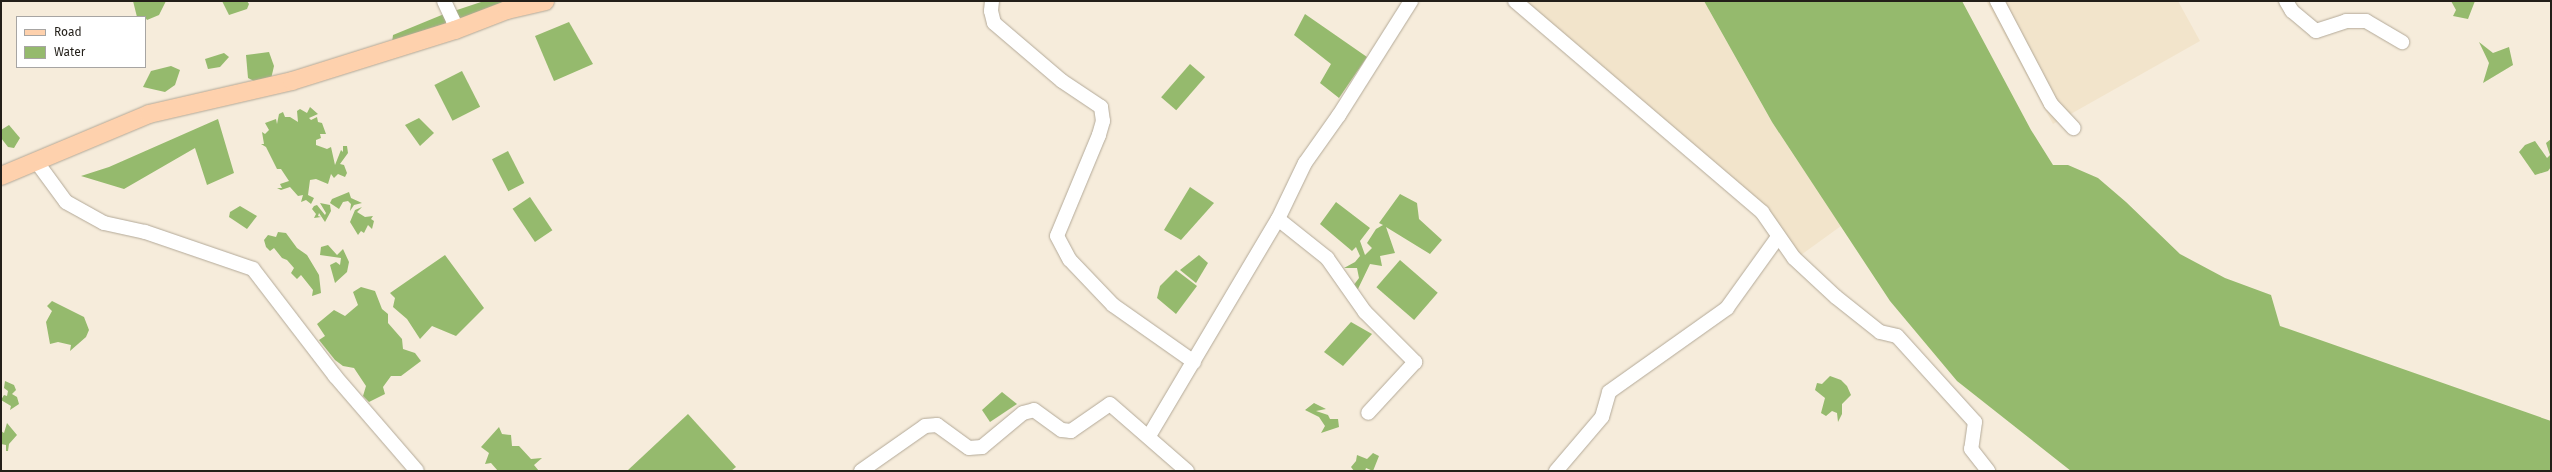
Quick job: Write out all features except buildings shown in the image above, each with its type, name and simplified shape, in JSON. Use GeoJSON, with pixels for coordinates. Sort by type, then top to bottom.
{"type":"FeatureCollection","features":[{"type":"Feature","properties":{"kind":"main road"},"geometry":{"type":"LineString","coordinates":[[1,176],[149,114],[292,81],[455,30],[507,10],[546,1]]}},
{"type":"Feature","properties":{"kind":"street"},"geometry":{"type":"LineString","coordinates":[[444,1],[453,20],[455,30]]}},
{"type":"Feature","properties":{"kind":"street"},"geometry":{"type":"LineString","coordinates":[[992,1],[991,11],[994,23],[1062,81],[1101,107],[1103,121],[1099,135],[1057,236],[1070,260],[1112,305],[1194,362]]}},
{"type":"Feature","properties":{"kind":"street"},"geometry":{"type":"LineString","coordinates":[[1149,436],[1278,219],[1304,163],[1339,115],[1411,1]]}},
{"type":"Feature","properties":{"kind":"street"},"geometry":{"type":"LineString","coordinates":[[1515,1],[1762,212],[1794,258],[1836,297],[1880,332],[1897,336],[1975,422],[1971,449],[1988,471]]}},
{"type":"Feature","properties":{"kind":"street"},"geometry":{"type":"LineString","coordinates":[[1997,1],[2051,104],[2073,128]]}},
{"type":"Feature","properties":{"kind":"street"},"geometry":{"type":"LineString","coordinates":[[2286,1],[2292,11],[2316,31],[2346,21],[2366,21],[2402,42]]}},
{"type":"Feature","properties":{"kind":"street"},"geometry":{"type":"LineString","coordinates":[[36,161],[66,202],[104,223],[145,232],[253,269],[335,376],[417,471]]}},
{"type":"Feature","properties":{"kind":"street"},"geometry":{"type":"LineString","coordinates":[[1278,219],[1327,258],[1365,312],[1415,362],[1368,413]]}},
{"type":"Feature","properties":{"kind":"street"},"geometry":{"type":"LineString","coordinates":[[1556,471],[1602,417],[1609,392],[1727,308],[1778,237]]}},
{"type":"Feature","properties":{"kind":"street"},"geometry":{"type":"LineString","coordinates":[[861,471],[925,426],[937,426],[969,448],[982,447],[1023,413],[1034,410],[1062,430],[1071,431],[1110,404],[1149,436],[1187,471]]}},
{"type":"Feature","properties":{"kind":"shaded area"},"geometry":{"type":"Polygon","coordinates":[[[1513,1],[1704,1],[1772,122],[1841,226],[1794,260],[1773,217],[1513,1]]]}},
{"type":"Feature","properties":{"kind":"shaded area"},"geometry":{"type":"Polygon","coordinates":[[[1986,1],[2178,1],[2200,41],[2053,124],[1986,1]]]}},
{"type":"Feature","properties":{"kind":"water"},"geometry":{"type":"Polygon","coordinates":[[[133,1],[166,1],[159,15],[147,20],[146,16],[137,16],[133,1]]]}},
{"type":"Feature","properties":{"kind":"water"},"geometry":{"type":"Polygon","coordinates":[[[222,1],[247,1],[249,4],[247,9],[229,15],[222,1]]]}},
{"type":"Feature","properties":{"kind":"water"},"geometry":{"type":"Polygon","coordinates":[[[484,1],[523,1],[459,19],[454,11],[484,1]]]}},
{"type":"Feature","properties":{"kind":"water"},"geometry":{"type":"Polygon","coordinates":[[[1704,1],[1962,1],[2031,130],[2053,165],[2068,165],[2098,178],[2126,202],[2180,254],[2225,278],[2271,295],[2280,326],[2551,421],[2551,471],[2071,471],[1957,381],[1890,301],[1772,122],[1704,1]]]}},
{"type":"Feature","properties":{"kind":"water"},"geometry":{"type":"Polygon","coordinates":[[[2451,1],[2475,1],[2468,19],[2453,16],[2456,10],[2451,1]]]}},
{"type":"Feature","properties":{"kind":"water"},"geometry":{"type":"Polygon","coordinates":[[[449,12],[452,21],[392,43],[393,35],[449,12]]]}},
{"type":"Feature","properties":{"kind":"water"},"geometry":{"type":"Polygon","coordinates":[[[1305,14],[1367,57],[1339,98],[1320,83],[1331,64],[1294,35],[1305,14]]]}},
{"type":"Feature","properties":{"kind":"water"},"geometry":{"type":"Polygon","coordinates":[[[569,22],[593,64],[554,81],[535,36],[569,22]]]}},
{"type":"Feature","properties":{"kind":"water"},"geometry":{"type":"Polygon","coordinates":[[[2479,42],[2493,53],[2509,47],[2513,65],[2483,83],[2489,63],[2479,42]]]}},
{"type":"Feature","properties":{"kind":"water"},"geometry":{"type":"Polygon","coordinates":[[[269,52],[274,66],[271,79],[258,83],[248,78],[246,55],[269,52]]]}},
{"type":"Feature","properties":{"kind":"water"},"geometry":{"type":"Polygon","coordinates":[[[224,53],[229,57],[220,67],[208,69],[205,59],[224,53]]]}},
{"type":"Feature","properties":{"kind":"water"},"geometry":{"type":"Polygon","coordinates":[[[1190,64],[1205,77],[1176,110],[1161,97],[1190,64]]]}},
{"type":"Feature","properties":{"kind":"water"},"geometry":{"type":"Polygon","coordinates":[[[171,66],[180,70],[175,85],[165,92],[143,87],[151,71],[171,66]]]}},
{"type":"Feature","properties":{"kind":"water"},"geometry":{"type":"Polygon","coordinates":[[[462,71],[480,107],[453,121],[434,85],[462,71]]]}},
{"type":"Feature","properties":{"kind":"water"},"geometry":{"type":"Polygon","coordinates":[[[310,107],[318,114],[309,118],[311,120],[317,117],[318,122],[322,123],[326,134],[320,134],[321,138],[316,140],[316,145],[327,149],[331,147],[335,165],[341,150],[343,152],[343,146],[347,146],[348,153],[340,164],[344,165],[347,173],[345,177],[338,174],[334,178],[331,174],[328,184],[316,179],[310,180],[308,195],[314,198],[311,204],[306,200],[301,202],[303,195],[298,196],[290,187],[281,190],[277,188],[282,188],[280,184],[289,181],[281,169],[277,169],[266,147],[261,144],[264,144],[262,132],[265,134],[269,130],[265,123],[276,119],[277,124],[279,114],[283,112],[285,117],[290,117],[298,122],[297,111],[300,109],[307,113],[310,107]]]}},
{"type":"Feature","properties":{"kind":"water"},"geometry":{"type":"Polygon","coordinates":[[[419,118],[434,133],[420,146],[405,125],[419,118]]]}},
{"type":"Feature","properties":{"kind":"water"},"geometry":{"type":"Polygon","coordinates":[[[218,119],[234,173],[207,185],[195,148],[124,189],[81,176],[109,167],[218,119]]]}},
{"type":"Feature","properties":{"kind":"water"},"geometry":{"type":"Polygon","coordinates":[[[9,125],[20,138],[14,148],[8,147],[1,138],[1,130],[9,125]]]}},
{"type":"Feature","properties":{"kind":"water"},"geometry":{"type":"Polygon","coordinates":[[[2551,139],[2551,167],[2548,171],[2535,175],[2519,152],[2525,145],[2535,141],[2547,158],[2550,155],[2546,143],[2551,139]]]}},
{"type":"Feature","properties":{"kind":"water"},"geometry":{"type":"Polygon","coordinates":[[[508,151],[524,183],[508,191],[492,159],[508,151]]]}},
{"type":"Feature","properties":{"kind":"water"},"geometry":{"type":"Polygon","coordinates":[[[1190,187],[1214,203],[1181,240],[1164,230],[1190,187]]]}},
{"type":"Feature","properties":{"kind":"water"},"geometry":{"type":"Polygon","coordinates":[[[349,192],[351,198],[362,203],[354,205],[350,211],[351,204],[348,201],[343,202],[339,209],[330,203],[332,199],[349,192]]]}},
{"type":"Feature","properties":{"kind":"water"},"geometry":{"type":"Polygon","coordinates":[[[1400,194],[1417,203],[1419,219],[1442,240],[1430,254],[1386,227],[1395,253],[1380,256],[1382,266],[1370,264],[1357,291],[1353,286],[1359,278],[1357,268],[1344,268],[1355,262],[1360,256],[1356,247],[1352,251],[1320,224],[1336,202],[1370,228],[1360,241],[1365,255],[1372,248],[1367,243],[1376,229],[1383,225],[1379,223],[1400,194]]]}},
{"type":"Feature","properties":{"kind":"water"},"geometry":{"type":"Polygon","coordinates":[[[530,197],[552,230],[535,242],[513,209],[530,197]]]}},
{"type":"Feature","properties":{"kind":"water"},"geometry":{"type":"Polygon","coordinates":[[[320,203],[330,205],[331,211],[325,222],[319,213],[318,216],[321,217],[314,218],[316,214],[312,209],[314,206],[317,205],[325,215],[326,213],[320,203]]]}},
{"type":"Feature","properties":{"kind":"water"},"geometry":{"type":"Polygon","coordinates":[[[240,206],[257,216],[247,229],[229,217],[230,212],[240,206]]]}},
{"type":"Feature","properties":{"kind":"water"},"geometry":{"type":"Polygon","coordinates":[[[362,207],[357,212],[365,217],[373,216],[371,219],[374,221],[372,229],[368,225],[364,233],[361,231],[358,235],[350,222],[355,210],[362,207]]]}},
{"type":"Feature","properties":{"kind":"water"},"geometry":{"type":"Polygon","coordinates":[[[278,232],[286,233],[297,248],[307,255],[319,275],[321,293],[312,296],[313,290],[301,275],[297,279],[291,273],[294,268],[287,260],[282,258],[274,248],[270,251],[266,247],[264,240],[268,235],[276,237],[278,232]]]}},
{"type":"Feature","properties":{"kind":"water"},"geometry":{"type":"Polygon","coordinates":[[[328,245],[337,255],[343,249],[349,262],[347,272],[335,283],[330,265],[336,262],[340,265],[341,258],[320,255],[321,247],[328,245]]]}},
{"type":"Feature","properties":{"kind":"water"},"geometry":{"type":"Polygon","coordinates":[[[445,255],[484,308],[456,336],[432,326],[420,339],[407,319],[393,307],[395,298],[390,293],[445,255]]]}},
{"type":"Feature","properties":{"kind":"water"},"geometry":{"type":"Polygon","coordinates":[[[1199,255],[1208,263],[1196,283],[1180,270],[1199,255]]]}},
{"type":"Feature","properties":{"kind":"water"},"geometry":{"type":"Polygon","coordinates":[[[1400,260],[1438,293],[1414,320],[1376,287],[1400,260]]]}},
{"type":"Feature","properties":{"kind":"water"},"geometry":{"type":"Polygon","coordinates":[[[1176,270],[1197,286],[1176,314],[1157,298],[1160,286],[1176,270]]]}},
{"type":"Feature","properties":{"kind":"water"},"geometry":{"type":"Polygon","coordinates":[[[361,287],[375,291],[382,309],[388,314],[388,323],[402,339],[403,349],[415,353],[421,361],[401,376],[391,376],[383,387],[385,394],[369,402],[363,396],[366,386],[354,368],[343,366],[335,360],[319,340],[325,336],[317,324],[334,310],[345,316],[358,305],[353,292],[361,287]]]}},
{"type":"Feature","properties":{"kind":"water"},"geometry":{"type":"Polygon","coordinates":[[[52,301],[84,317],[89,330],[86,337],[70,351],[71,345],[58,342],[50,344],[46,322],[52,311],[47,306],[52,301]]]}},
{"type":"Feature","properties":{"kind":"water"},"geometry":{"type":"Polygon","coordinates":[[[1351,322],[1372,334],[1343,366],[1324,352],[1351,322]]]}},
{"type":"Feature","properties":{"kind":"water"},"geometry":{"type":"Polygon","coordinates":[[[1830,376],[1841,380],[1847,386],[1851,395],[1842,404],[1842,414],[1838,422],[1837,413],[1832,411],[1826,416],[1821,413],[1825,398],[1815,390],[1817,383],[1822,384],[1830,376]]]}},
{"type":"Feature","properties":{"kind":"water"},"geometry":{"type":"Polygon","coordinates":[[[5,381],[14,385],[16,390],[12,394],[17,397],[19,404],[10,410],[11,406],[1,400],[4,395],[7,396],[8,391],[4,388],[5,381]]]}},
{"type":"Feature","properties":{"kind":"water"},"geometry":{"type":"Polygon","coordinates":[[[1002,392],[1017,404],[990,422],[982,410],[1002,392]]]}},
{"type":"Feature","properties":{"kind":"water"},"geometry":{"type":"Polygon","coordinates":[[[1314,403],[1326,409],[1316,411],[1328,415],[1330,419],[1338,419],[1339,427],[1321,433],[1325,426],[1319,417],[1305,410],[1314,403]]]}},
{"type":"Feature","properties":{"kind":"water"},"geometry":{"type":"Polygon","coordinates":[[[688,414],[736,467],[731,471],[627,471],[688,414]]]}},
{"type":"Feature","properties":{"kind":"water"},"geometry":{"type":"Polygon","coordinates":[[[7,423],[17,435],[9,444],[8,451],[6,451],[6,445],[1,444],[1,431],[4,433],[7,423]]]}},
{"type":"Feature","properties":{"kind":"water"},"geometry":{"type":"Polygon","coordinates":[[[499,427],[502,434],[511,435],[512,446],[519,446],[531,459],[542,458],[534,465],[539,471],[498,471],[491,463],[485,464],[489,453],[481,447],[499,427]]]}},
{"type":"Feature","properties":{"kind":"water"},"geometry":{"type":"Polygon","coordinates":[[[1373,453],[1379,456],[1373,471],[1366,468],[1365,471],[1354,471],[1351,467],[1356,461],[1357,455],[1367,459],[1373,453]]]}}]}
